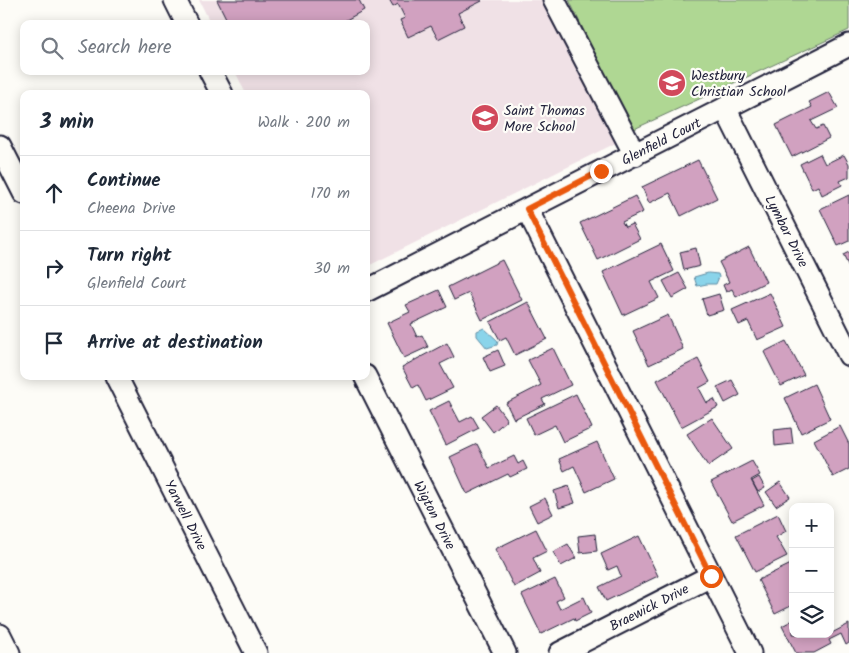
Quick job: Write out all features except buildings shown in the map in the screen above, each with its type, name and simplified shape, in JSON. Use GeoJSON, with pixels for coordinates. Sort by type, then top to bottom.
{"type":"FeatureCollection","features":[{"type":"Feature","properties":{"kind":"street"},"geometry":{"type":"LineString","coordinates":[[174,0],[184,20]]}},
{"type":"Feature","properties":{"kind":"street"},"geometry":{"type":"LineString","coordinates":[[554,0],[635,155]]}},
{"type":"Feature","properties":{"kind":"street","name":"Glenfield Court"},"geometry":{"type":"LineString","coordinates":[[370,289],[849,44]]}},
{"type":"Feature","properties":{"kind":"street"},"geometry":{"type":"LineString","coordinates":[[212,75],[220,90]]}},
{"type":"Feature","properties":{"kind":"street","name":"Lymbar Drive"},"geometry":{"type":"LineString","coordinates":[[725,108],[849,355]]}},
{"type":"Feature","properties":{"kind":"street"},"geometry":{"type":"LineString","coordinates":[[0,146],[20,185]]}},
{"type":"Feature","properties":{"kind":"street"},"geometry":{"type":"LineString","coordinates":[[527,209],[750,653]]}},
{"type":"Feature","properties":{"kind":"street","name":"Yarwell Drive"},"geometry":{"type":"LineString","coordinates":[[118,380],[256,653]]}},
{"type":"Feature","properties":{"kind":"street","name":"Wigton Drive"},"geometry":{"type":"LineString","coordinates":[[367,380],[505,653]]}},
{"type":"Feature","properties":{"kind":"street","name":"Braewick Drive"},"geometry":{"type":"LineString","coordinates":[[560,653],[711,576]]}},
{"type":"Feature","properties":{"kind":"street"},"geometry":{"type":"LineString","coordinates":[[0,635],[9,653]]}},
{"type":"Feature","properties":{"kind":"shaded area","name":"Saint Thomas More School"},"geometry":{"type":"Polygon","coordinates":[[[199,0],[544,0],[616,143],[370,265],[370,90],[244,90],[237,75],[370,75],[370,20],[209,20],[199,0]]]}},
{"type":"Feature","properties":{"kind":"green space","name":"Westbury Christian School"},"geometry":{"type":"Polygon","coordinates":[[[569,0],[849,0],[849,30],[632,130],[569,0]]]}},
{"type":"Feature","properties":{"kind":"water"},"geometry":{"type":"Polygon","coordinates":[[[708,273],[718,274],[719,277],[716,284],[697,286],[694,277],[708,273]]]}},
{"type":"Feature","properties":{"kind":"water"},"geometry":{"type":"Polygon","coordinates":[[[484,328],[498,341],[497,345],[487,348],[477,336],[477,331],[484,328]]]}},
{"type":"Feature","properties":{"kind":"place","name":"Westbury Christian School"},"geometry":{"type":"Point","coordinates":[672,83]}},
{"type":"Feature","properties":{"kind":"place","name":"Saint Thomas More School"},"geometry":{"type":"Point","coordinates":[485,118]}},
{"type":"Feature","properties":{"kind":"route"},"geometry":{"type":"LineString","coordinates":[[601,171],[527,209],[711,576]]}}]}
